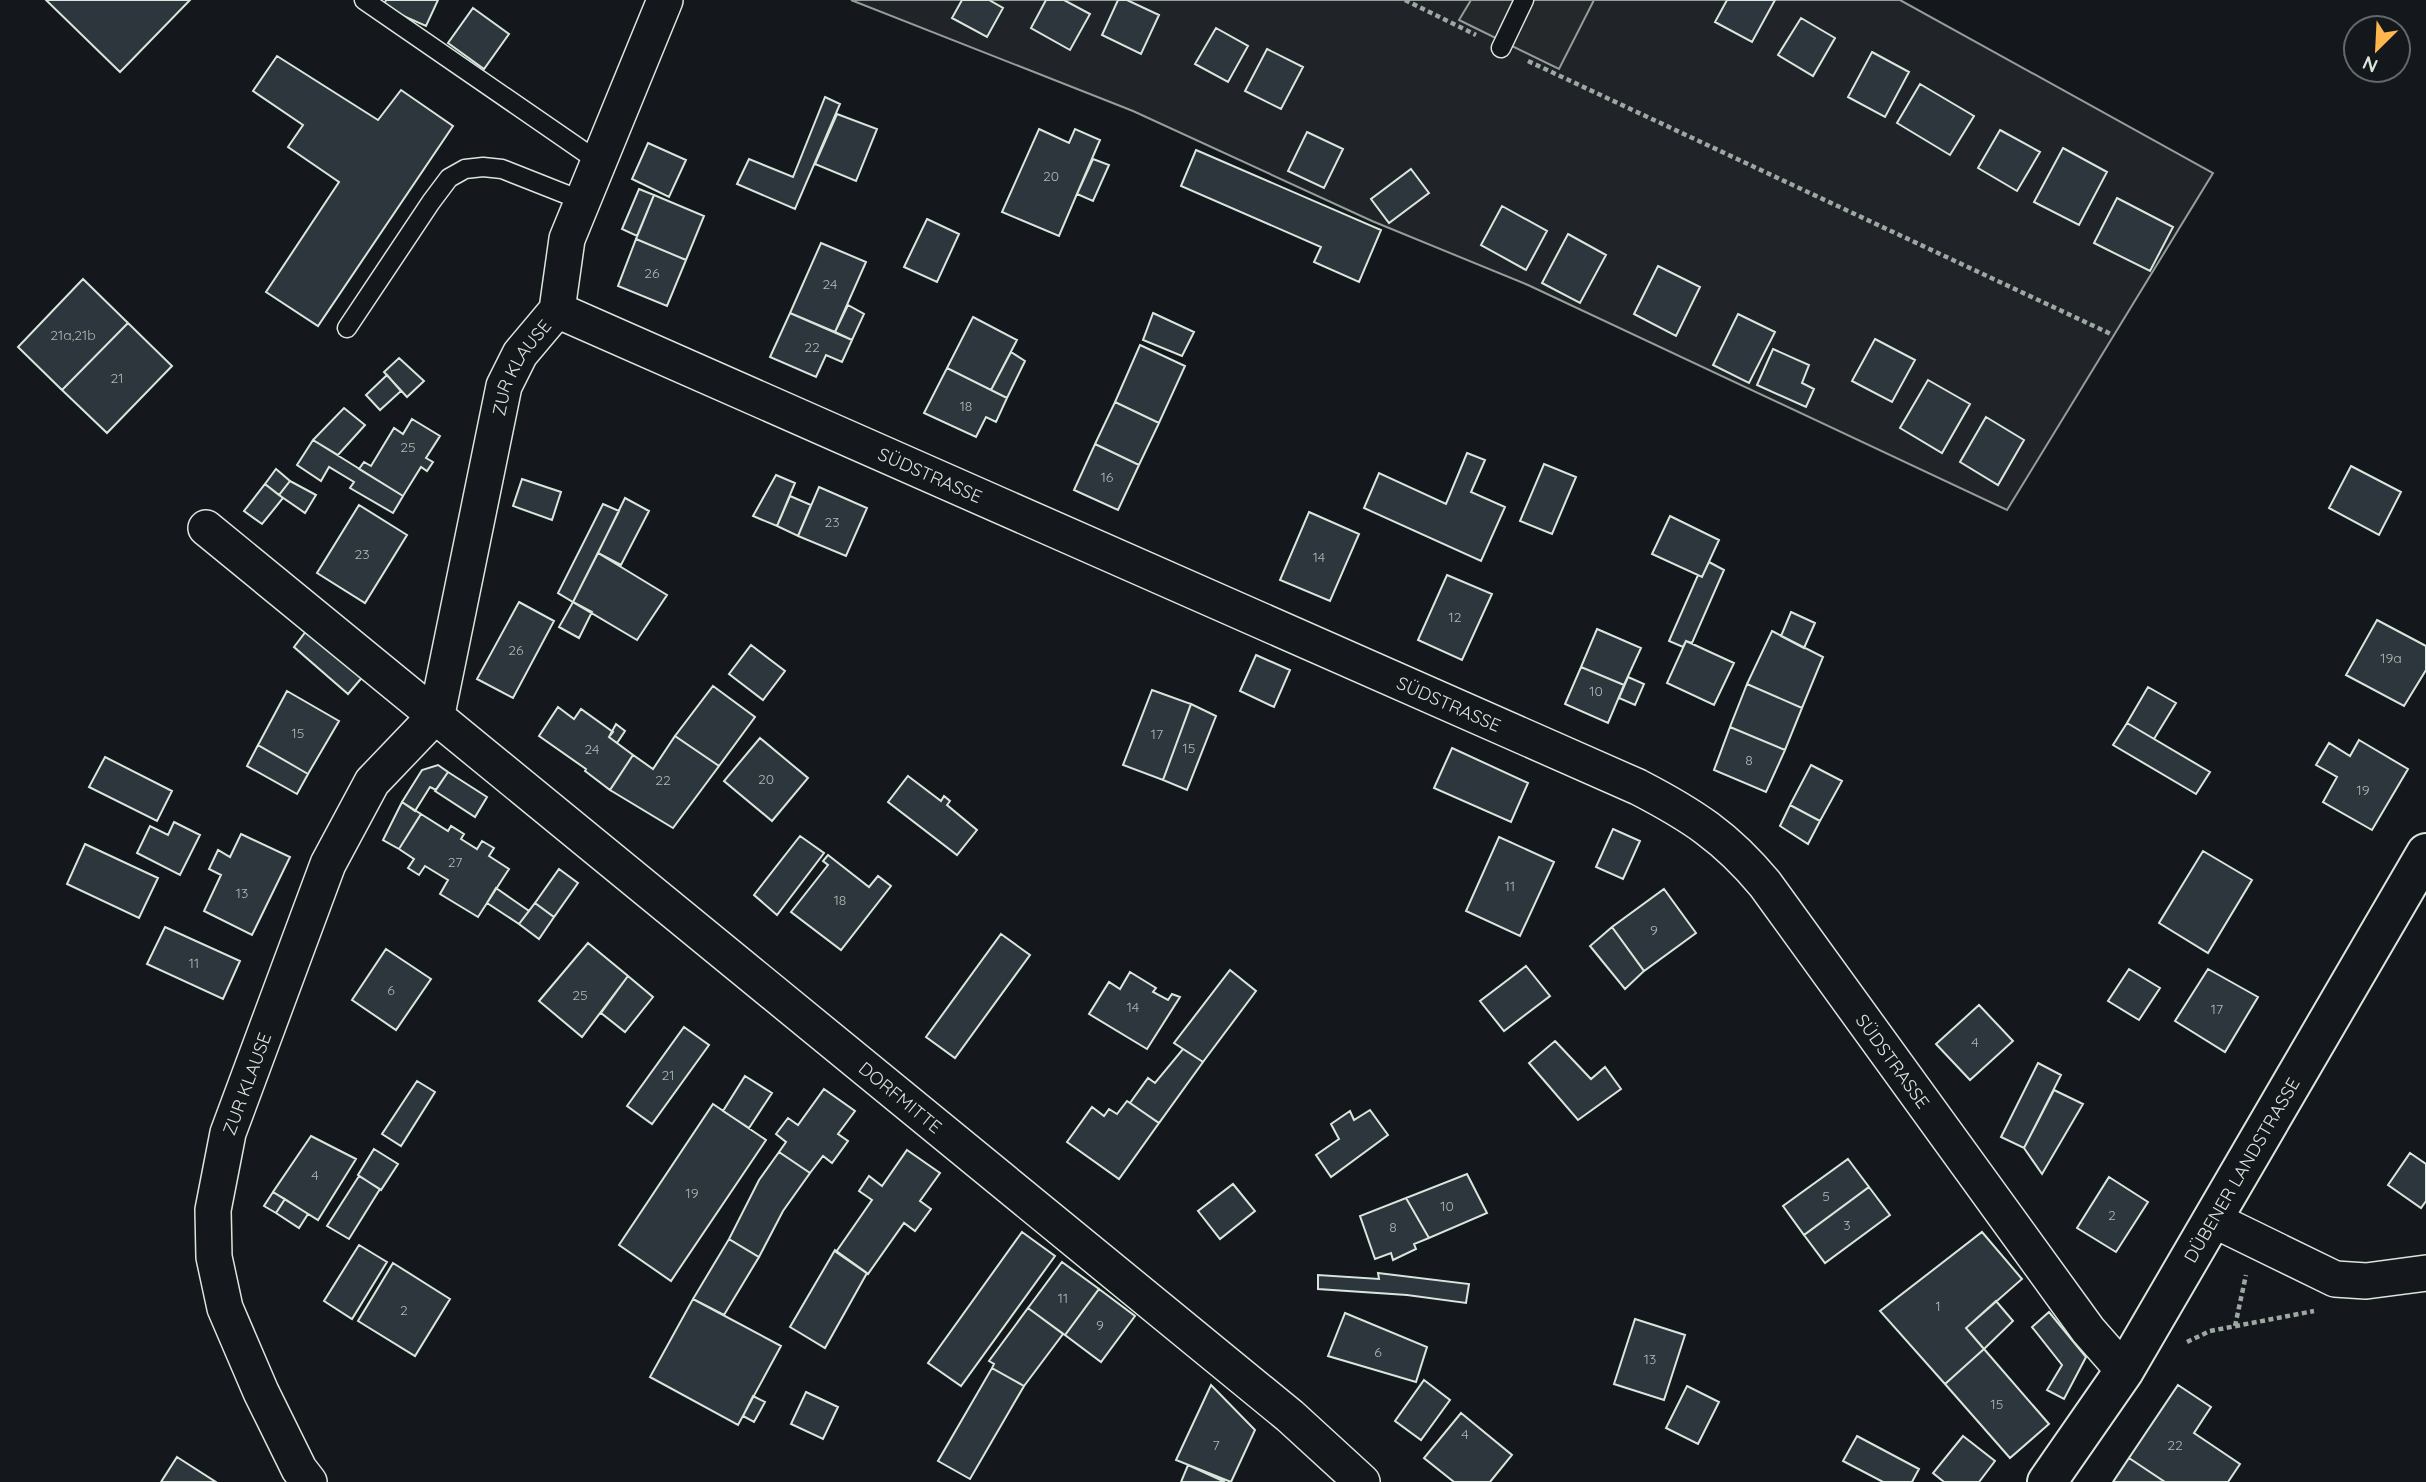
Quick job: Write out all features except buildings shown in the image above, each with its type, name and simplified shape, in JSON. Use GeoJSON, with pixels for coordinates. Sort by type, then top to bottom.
{"type":"FeatureCollection","features":[{"type":"Feature","properties":{"kind":"main road","name":"DÜBENER LANDSTRASSE"},"geometry":{"type":"LineString","coordinates":[[2046,1482],[2129,1362],[2426,853]]}},
{"type":"Feature","properties":{"kind":"street","name":"ZUR KLAUSE"},"geometry":{"type":"LineString","coordinates":[[309,1482],[299,1469],[261,1392],[225,1308],[214,1257],[213,1210],[228,1133],[328,864],[372,782],[437,714],[505,386],[520,354],[557,310],[567,239],[665,0]]}},
{"type":"Feature","properties":{"kind":"street","name":"SÜDSTRASSE"},"geometry":{"type":"LineString","coordinates":[[557,310],[1638,787],[1694,816],[1741,856],[1765,884],[2088,1330],[2129,1362]]}},
{"type":"Feature","properties":{"kind":"street"},"geometry":{"type":"LineString","coordinates":[[206,528],[437,714]]}},
{"type":"Feature","properties":{"kind":"street","name":"DORFMITTE"},"geometry":{"type":"LineString","coordinates":[[437,714],[1279,1408],[1362,1482]]}},
{"type":"Feature","properties":{"kind":"street"},"geometry":{"type":"LineString","coordinates":[[2211,1219],[2334,1279],[2366,1281],[2426,1273]]}},
{"type":"Feature","properties":{"kind":"lane"},"geometry":{"type":"LineString","coordinates":[[364,0],[599,162]]}},
{"type":"Feature","properties":{"kind":"lane"},"geometry":{"type":"LineString","coordinates":[[1501,48],[1524,0]]}},
{"type":"Feature","properties":{"kind":"lane"},"geometry":{"type":"LineString","coordinates":[[347,328],[430,202],[449,178],[465,169],[502,169],[583,201]]}},
{"type":"Feature","properties":{"kind":"path"},"geometry":{"type":"LineString","coordinates":[[1405,0],[1501,48],[2113,335]]}},
{"type":"Feature","properties":{"kind":"path"},"geometry":{"type":"LineString","coordinates":[[2235,1326],[2254,1241]]}},
{"type":"Feature","properties":{"kind":"path"},"geometry":{"type":"LineString","coordinates":[[2129,1362],[2169,1351],[2210,1331],[2322,1310]]}},
{"type":"Feature","properties":{"kind":"shaded area"},"geometry":{"type":"Polygon","coordinates":[[[851,0],[1900,0],[2213,173],[2007,510],[1528,285],[1372,221],[1133,111],[851,0]]]}},
{"type":"Feature","properties":{"kind":"shaded area"},"geometry":{"type":"Polygon","coordinates":[[[1471,0],[1594,0],[1559,69],[1459,20],[1471,0]]]}}]}
